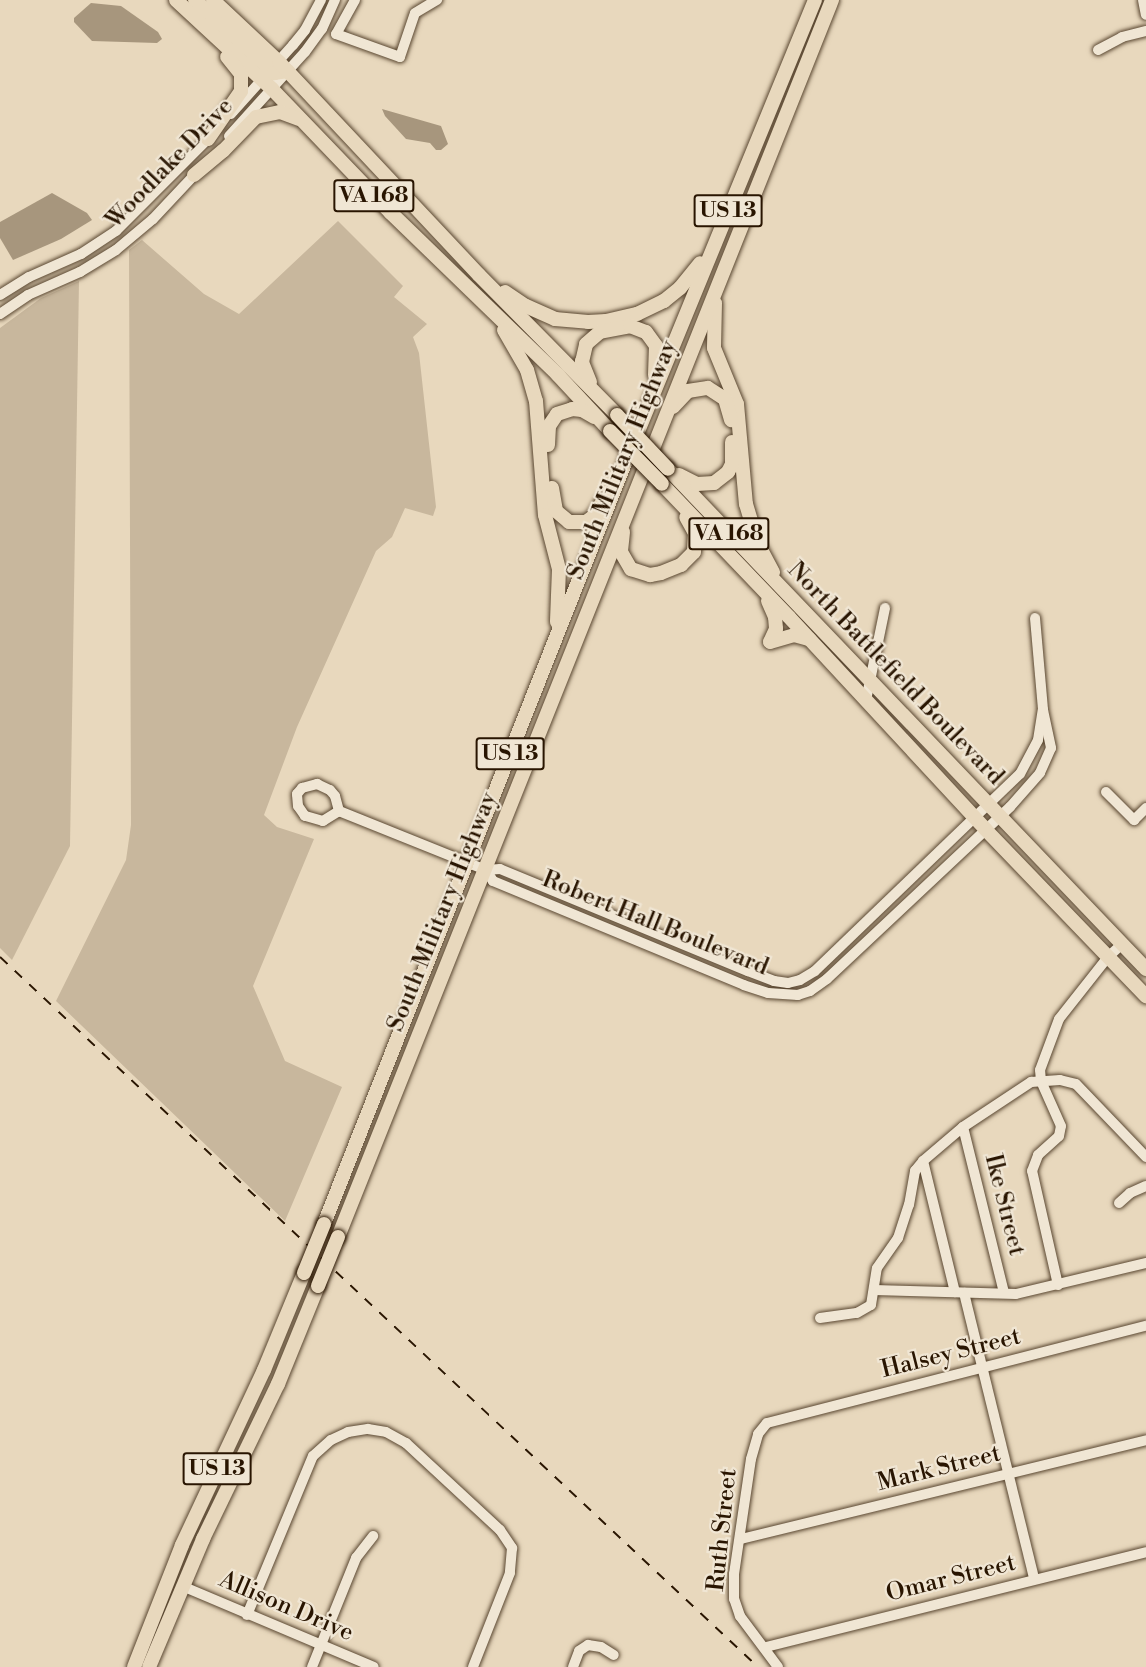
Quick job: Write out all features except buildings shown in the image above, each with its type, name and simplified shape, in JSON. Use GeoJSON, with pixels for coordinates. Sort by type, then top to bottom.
{"type":"FeatureCollection","features":[{"type":"Feature","properties":{"kind":"main road","name":"North Battlefield Boulevard"},"geometry":{"type":"LineString","coordinates":[[213,0],[274,74],[303,120],[391,213],[485,304],[662,484],[986,830],[1146,996]]}},
{"type":"Feature","properties":{"kind":"main road","name":"South Military Highway"},"geometry":{"type":"LineString","coordinates":[[134,1667],[182,1545],[264,1370],[304,1273],[641,423],[815,0]]}},
{"type":"Feature","properties":{"kind":"main road","name":"South Military Highway"},"geometry":{"type":"LineString","coordinates":[[149,1667],[182,1586],[278,1384],[339,1237],[407,1060],[486,870],[639,478],[832,0]]}},
{"type":"Feature","properties":{"kind":"main road","name":"North Battlefield Boulevard"},"geometry":{"type":"LineString","coordinates":[[185,3],[274,74],[444,237],[1146,969]]}},
{"type":"Feature","properties":{"kind":"main road"},"geometry":{"type":"LineString","coordinates":[[185,3],[201,32],[236,65],[242,80],[238,98],[208,139]]}},
{"type":"Feature","properties":{"kind":"main road"},"geometry":{"type":"LineString","coordinates":[[194,175],[223,151],[256,117],[280,112],[303,120]]}},
{"type":"Feature","properties":{"kind":"main road"},"geometry":{"type":"LineString","coordinates":[[479,275],[525,306],[555,318],[588,322],[622,318],[651,309],[680,288],[694,273],[726,216]]}},
{"type":"Feature","properties":{"kind":"main road"},"geometry":{"type":"LineString","coordinates":[[444,237],[457,263],[477,284],[485,304],[521,359],[536,401],[545,515],[559,569],[560,595],[552,646]]}},
{"type":"Feature","properties":{"kind":"main road"},"geometry":{"type":"LineString","coordinates":[[716,288],[714,348],[737,404],[746,504],[758,544],[791,599]]}},
{"type":"Feature","properties":{"kind":"main road"},"geometry":{"type":"LineString","coordinates":[[601,399],[582,362],[586,344],[592,337],[615,328],[630,326],[646,332],[656,346],[657,366],[641,423]]}},
{"type":"Feature","properties":{"kind":"main road"},"geometry":{"type":"LineString","coordinates":[[655,438],[671,410],[688,391],[708,388],[725,399],[729,408],[732,464],[722,478],[714,483],[697,484],[668,469]]}},
{"type":"Feature","properties":{"kind":"main road"},"geometry":{"type":"LineString","coordinates":[[610,431],[582,410],[564,410],[552,419],[548,434],[553,503],[556,511],[569,522],[586,522],[593,517],[625,463]]}},
{"type":"Feature","properties":{"kind":"main road"},"geometry":{"type":"LineString","coordinates":[[639,478],[620,546],[625,561],[640,574],[661,573],[681,565],[693,552],[696,543],[692,525],[662,484]]}},
{"type":"Feature","properties":{"kind":"main road"},"geometry":{"type":"LineString","coordinates":[[759,587],[775,617],[776,628],[770,642],[794,635],[809,639]]}},
{"type":"Feature","properties":{"kind":"street"},"geometry":{"type":"LineString","coordinates":[[274,74],[305,30],[321,0]]}},
{"type":"Feature","properties":{"kind":"street"},"geometry":{"type":"LineString","coordinates":[[274,74],[314,41],[335,0]]}},
{"type":"Feature","properties":{"kind":"street"},"geometry":{"type":"LineString","coordinates":[[355,0],[336,34],[400,57],[415,13],[437,0]]}},
{"type":"Feature","properties":{"kind":"street"},"geometry":{"type":"LineString","coordinates":[[1143,0],[1146,15]]}},
{"type":"Feature","properties":{"kind":"street"},"geometry":{"type":"LineString","coordinates":[[1098,51],[1122,37],[1146,31]]}},
{"type":"Feature","properties":{"kind":"street","name":"Woodlake Drive"},"geometry":{"type":"LineString","coordinates":[[0,295],[29,277],[81,254],[110,235],[132,217],[274,74]]}},
{"type":"Feature","properties":{"kind":"street","name":"Woodlake Drive"},"geometry":{"type":"LineString","coordinates":[[0,314],[28,295],[80,272],[116,250],[153,219],[194,175],[274,74]]}},
{"type":"Feature","properties":{"kind":"street"},"geometry":{"type":"LineString","coordinates":[[866,700],[885,608]]}},
{"type":"Feature","properties":{"kind":"street"},"geometry":{"type":"LineString","coordinates":[[798,995],[810,991],[827,979],[1000,817],[1041,773],[1051,748],[1043,710],[1035,618]]}},
{"type":"Feature","properties":{"kind":"street","name":"Robert Hall Boulevard"},"geometry":{"type":"LineString","coordinates":[[339,811],[486,870],[500,868],[774,981],[788,983],[800,980],[830,957],[1020,774],[1038,740],[1043,710]]}},
{"type":"Feature","properties":{"kind":"street"},"geometry":{"type":"LineString","coordinates":[[1106,792],[1134,820],[1146,808]]}},
{"type":"Feature","properties":{"kind":"street","name":"Robert Hall Boulevard"},"geometry":{"type":"LineString","coordinates":[[486,870],[493,881],[744,985],[768,993],[798,995]]}},
{"type":"Feature","properties":{"kind":"street"},"geometry":{"type":"LineString","coordinates":[[1041,1081],[1040,1070],[1054,1027],[1108,957],[1122,944]]}},
{"type":"Feature","properties":{"kind":"street"},"geometry":{"type":"LineString","coordinates":[[798,995],[822,973],[830,957]]}},
{"type":"Feature","properties":{"kind":"street","name":"Ike Street"},"geometry":{"type":"LineString","coordinates":[[1041,1081],[1061,1126],[1059,1136],[1038,1155],[1032,1171],[1058,1285]]}},
{"type":"Feature","properties":{"kind":"street","name":"Ike Street"},"geometry":{"type":"LineString","coordinates":[[820,1318],[862,1311],[871,1305],[877,1268],[898,1238],[909,1205],[914,1175],[923,1161],[963,1127],[1031,1082],[1069,1081],[1076,1084],[1146,1157]]}},
{"type":"Feature","properties":{"kind":"street","name":"Ike Street"},"geometry":{"type":"LineString","coordinates":[[963,1127],[1004,1293]]}},
{"type":"Feature","properties":{"kind":"street"},"geometry":{"type":"LineString","coordinates":[[923,1161],[983,1368],[1034,1579]]}},
{"type":"Feature","properties":{"kind":"street"},"geometry":{"type":"LineString","coordinates":[[1119,1203],[1130,1193],[1146,1186]]}},
{"type":"Feature","properties":{"kind":"street","name":"Ike Street"},"geometry":{"type":"LineString","coordinates":[[874,1290],[960,1293],[1030,1292],[1146,1263]]}},
{"type":"Feature","properties":{"kind":"street","name":"Halsey Street"},"geometry":{"type":"LineString","coordinates":[[767,1423],[1146,1326]]}},
{"type":"Feature","properties":{"kind":"street","name":"Ruth Street"},"geometry":{"type":"LineString","coordinates":[[767,1423],[758,1434],[751,1459],[741,1539],[734,1574],[734,1599],[740,1617],[766,1647],[771,1660],[778,1667]]}},
{"type":"Feature","properties":{"kind":"street"},"geometry":{"type":"LineString","coordinates":[[247,1615],[313,1456],[331,1440],[348,1432],[368,1429],[386,1432],[406,1443],[500,1530],[512,1548],[510,1573],[473,1667]]}},
{"type":"Feature","properties":{"kind":"street","name":"Mark Street"},"geometry":{"type":"LineString","coordinates":[[741,1539],[1146,1440]]}},
{"type":"Feature","properties":{"kind":"street"},"geometry":{"type":"LineString","coordinates":[[312,1667],[356,1558],[373,1536]]}},
{"type":"Feature","properties":{"kind":"street","name":"Omar Street"},"geometry":{"type":"LineString","coordinates":[[766,1647],[1146,1552]]}},
{"type":"Feature","properties":{"kind":"street","name":"Allison Drive"},"geometry":{"type":"LineString","coordinates":[[182,1586],[374,1667]]}},
{"type":"Feature","properties":{"kind":"street"},"geometry":{"type":"LineString","coordinates":[[573,1667],[579,1651],[588,1645],[601,1647],[614,1655]]}},
{"type":"Feature","properties":{"kind":"shaded area"},"geometry":{"type":"Polygon","coordinates":[[[91,3],[121,6],[158,32],[162,39],[157,43],[92,41],[74,22],[74,18],[91,3]]]}},
{"type":"Feature","properties":{"kind":"shaded area"},"geometry":{"type":"Polygon","coordinates":[[[382,109],[441,126],[448,144],[441,150],[436,150],[430,143],[406,139],[385,116],[382,109]]]}},
{"type":"Feature","properties":{"kind":"shaded area"},"geometry":{"type":"Polygon","coordinates":[[[52,193],[87,213],[92,220],[61,239],[13,260],[0,238],[0,222],[52,193]]]}},
{"type":"Feature","properties":{"kind":"shaded area"},"geometry":{"type":"Polygon","coordinates":[[[338,221],[403,286],[394,297],[427,324],[413,337],[419,353],[436,507],[433,516],[405,508],[392,537],[376,551],[297,727],[264,815],[277,827],[314,839],[253,986],[285,1061],[342,1087],[285,1221],[56,1001],[126,860],[131,825],[129,250],[142,240],[204,294],[239,314],[338,221]]]}},
{"type":"Feature","properties":{"kind":"shaded area"},"geometry":{"type":"Polygon","coordinates":[[[79,281],[70,846],[12,960],[0,948],[0,328],[41,298],[79,281]]]}},
{"type":"Feature","properties":{"kind":"railway"},"geometry":{"type":"LineString","coordinates":[[0,957],[758,1667]]}}]}
